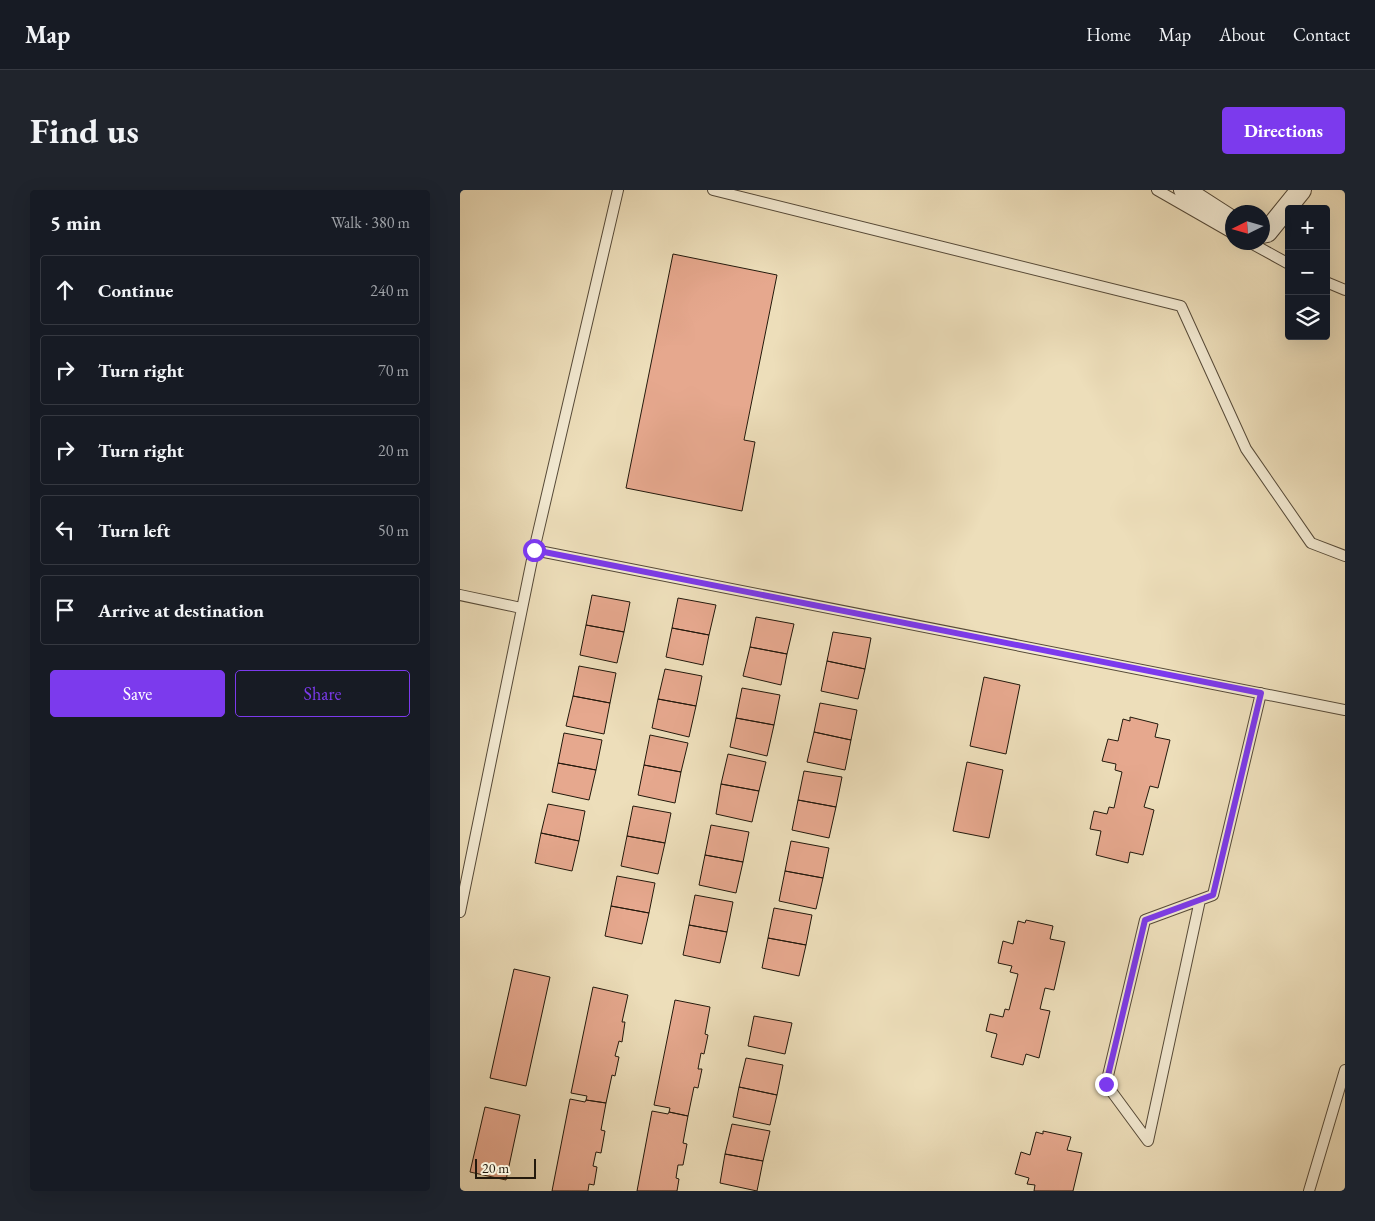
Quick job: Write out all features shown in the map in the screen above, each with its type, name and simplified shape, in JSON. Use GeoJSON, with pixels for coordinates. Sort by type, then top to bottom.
{"type":"FeatureCollection","features":[{"type":"Feature","properties":{"kind":"street"},"geometry":{"type":"LineString","coordinates":[[1184,190],[1225,216]]}},
{"type":"Feature","properties":{"kind":"street"},"geometry":{"type":"LineString","coordinates":[[1270,228],[1301,190]]}},
{"type":"Feature","properties":{"kind":"lane"},"geometry":{"type":"LineString","coordinates":[[460,912],[534,550],[618,190]]}},
{"type":"Feature","properties":{"kind":"lane"},"geometry":{"type":"LineString","coordinates":[[713,190],[1181,306],[1246,449],[1311,543],[1345,556]]}},
{"type":"Feature","properties":{"kind":"lane"},"geometry":{"type":"LineString","coordinates":[[1156,190],[1225,229]]}},
{"type":"Feature","properties":{"kind":"lane"},"geometry":{"type":"LineString","coordinates":[[1264,250],[1285,262]]}},
{"type":"Feature","properties":{"kind":"lane"},"geometry":{"type":"LineString","coordinates":[[1330,284],[1345,290]]}},
{"type":"Feature","properties":{"kind":"lane"},"geometry":{"type":"LineString","coordinates":[[534,550],[1345,710]]}},
{"type":"Feature","properties":{"kind":"lane"},"geometry":{"type":"LineString","coordinates":[[460,594],[522,608]]}},
{"type":"Feature","properties":{"kind":"lane"},"geometry":{"type":"LineString","coordinates":[[1200,900],[1148,1142],[1106,1084],[1145,920],[1213,895],[1261,693]]}},
{"type":"Feature","properties":{"kind":"lane"},"geometry":{"type":"LineString","coordinates":[[1309,1191],[1345,1070]]}},
{"type":"Feature","properties":{"kind":"building"},"geometry":{"type":"Polygon","coordinates":[[[673,254],[777,275],[744,440],[755,442],[742,511],[626,488],[673,254]]]}},
{"type":"Feature","properties":{"kind":"building"},"geometry":{"type":"Polygon","coordinates":[[[592,595],[630,602],[624,632],[586,625],[592,595]]]}},
{"type":"Feature","properties":{"kind":"building"},"geometry":{"type":"Polygon","coordinates":[[[678,598],[716,605],[709,635],[672,628],[678,598]]]}},
{"type":"Feature","properties":{"kind":"building"},"geometry":{"type":"Polygon","coordinates":[[[756,617],[794,624],[787,654],[750,647],[756,617]]]}},
{"type":"Feature","properties":{"kind":"building"},"geometry":{"type":"Polygon","coordinates":[[[586,625],[624,632],[617,663],[580,655],[586,625]]]}},
{"type":"Feature","properties":{"kind":"building"},"geometry":{"type":"Polygon","coordinates":[[[672,628],[709,635],[703,665],[666,657],[672,628]]]}},
{"type":"Feature","properties":{"kind":"building"},"geometry":{"type":"Polygon","coordinates":[[[833,632],[871,638],[865,669],[827,661],[833,632]]]}},
{"type":"Feature","properties":{"kind":"building"},"geometry":{"type":"Polygon","coordinates":[[[750,647],[787,654],[781,685],[743,676],[750,647]]]}},
{"type":"Feature","properties":{"kind":"building"},"geometry":{"type":"Polygon","coordinates":[[[827,661],[865,669],[858,699],[821,691],[827,661]]]}},
{"type":"Feature","properties":{"kind":"building"},"geometry":{"type":"Polygon","coordinates":[[[579,666],[616,673],[610,703],[573,696],[579,666]]]}},
{"type":"Feature","properties":{"kind":"building"},"geometry":{"type":"Polygon","coordinates":[[[665,669],[702,676],[696,706],[658,699],[665,669]]]}},
{"type":"Feature","properties":{"kind":"building"},"geometry":{"type":"Polygon","coordinates":[[[984,677],[1020,685],[1006,754],[970,746],[984,677]]]}},
{"type":"Feature","properties":{"kind":"building"},"geometry":{"type":"Polygon","coordinates":[[[742,688],[780,695],[774,725],[736,718],[742,688]]]}},
{"type":"Feature","properties":{"kind":"building"},"geometry":{"type":"Polygon","coordinates":[[[573,696],[610,703],[604,734],[566,726],[573,696]]]}},
{"type":"Feature","properties":{"kind":"building"},"geometry":{"type":"Polygon","coordinates":[[[658,699],[696,706],[689,737],[652,728],[658,699]]]}},
{"type":"Feature","properties":{"kind":"building"},"geometry":{"type":"Polygon","coordinates":[[[820,703],[857,710],[851,740],[814,732],[820,703]]]}},
{"type":"Feature","properties":{"kind":"building"},"geometry":{"type":"Polygon","coordinates":[[[1130,717],[1158,724],[1155,737],[1170,740],[1158,788],[1150,786],[1144,807],[1154,810],[1143,855],[1130,852],[1128,863],[1096,855],[1101,831],[1090,829],[1094,811],[1107,814],[1109,807],[1114,808],[1122,772],[1115,770],[1116,764],[1102,761],[1108,739],[1118,741],[1123,719],[1130,721],[1130,717]]]}},
{"type":"Feature","properties":{"kind":"building"},"geometry":{"type":"Polygon","coordinates":[[[736,718],[774,725],[767,756],[730,747],[736,718]]]}},
{"type":"Feature","properties":{"kind":"building"},"geometry":{"type":"Polygon","coordinates":[[[814,732],[851,740],[845,770],[807,762],[814,732]]]}},
{"type":"Feature","properties":{"kind":"building"},"geometry":{"type":"Polygon","coordinates":[[[564,733],[602,740],[596,770],[558,763],[564,733]]]}},
{"type":"Feature","properties":{"kind":"building"},"geometry":{"type":"Polygon","coordinates":[[[650,735],[688,743],[681,772],[644,765],[650,735]]]}},
{"type":"Feature","properties":{"kind":"building"},"geometry":{"type":"Polygon","coordinates":[[[728,754],[766,762],[759,791],[721,784],[728,754]]]}},
{"type":"Feature","properties":{"kind":"building"},"geometry":{"type":"Polygon","coordinates":[[[967,762],[1003,770],[989,838],[953,831],[967,762]]]}},
{"type":"Feature","properties":{"kind":"building"},"geometry":{"type":"Polygon","coordinates":[[[558,763],[596,770],[589,800],[552,792],[558,763]]]}},
{"type":"Feature","properties":{"kind":"building"},"geometry":{"type":"Polygon","coordinates":[[[644,765],[681,772],[675,803],[638,795],[644,765]]]}},
{"type":"Feature","properties":{"kind":"building"},"geometry":{"type":"Polygon","coordinates":[[[804,771],[842,777],[836,807],[798,800],[804,771]]]}},
{"type":"Feature","properties":{"kind":"building"},"geometry":{"type":"Polygon","coordinates":[[[721,784],[759,791],[752,822],[716,814],[721,784]]]}},
{"type":"Feature","properties":{"kind":"building"},"geometry":{"type":"Polygon","coordinates":[[[798,800],[836,807],[829,838],[792,830],[798,800]]]}},
{"type":"Feature","properties":{"kind":"building"},"geometry":{"type":"Polygon","coordinates":[[[548,804],[585,811],[579,841],[541,833],[548,804]]]}},
{"type":"Feature","properties":{"kind":"building"},"geometry":{"type":"Polygon","coordinates":[[[633,806],[671,813],[665,843],[627,836],[633,806]]]}},
{"type":"Feature","properties":{"kind":"building"},"geometry":{"type":"Polygon","coordinates":[[[711,825],[749,832],[743,862],[705,855],[711,825]]]}},
{"type":"Feature","properties":{"kind":"building"},"geometry":{"type":"Polygon","coordinates":[[[541,833],[579,841],[572,871],[535,863],[541,833]]]}},
{"type":"Feature","properties":{"kind":"building"},"geometry":{"type":"Polygon","coordinates":[[[627,836],[665,843],[658,874],[621,866],[627,836]]]}},
{"type":"Feature","properties":{"kind":"building"},"geometry":{"type":"Polygon","coordinates":[[[791,841],[829,848],[823,878],[785,871],[791,841]]]}},
{"type":"Feature","properties":{"kind":"building"},"geometry":{"type":"Polygon","coordinates":[[[705,855],[743,862],[736,893],[699,885],[705,855]]]}},
{"type":"Feature","properties":{"kind":"building"},"geometry":{"type":"Polygon","coordinates":[[[785,871],[823,878],[816,909],[779,901],[785,871]]]}},
{"type":"Feature","properties":{"kind":"building"},"geometry":{"type":"Polygon","coordinates":[[[617,876],[655,883],[649,913],[611,906],[617,876]]]}},
{"type":"Feature","properties":{"kind":"building"},"geometry":{"type":"Polygon","coordinates":[[[695,895],[733,902],[727,932],[689,925],[695,895]]]}},
{"type":"Feature","properties":{"kind":"building"},"geometry":{"type":"Polygon","coordinates":[[[611,906],[649,913],[642,944],[605,936],[611,906]]]}},
{"type":"Feature","properties":{"kind":"building"},"geometry":{"type":"Polygon","coordinates":[[[774,908],[812,915],[806,945],[768,938],[774,908]]]}},
{"type":"Feature","properties":{"kind":"building"},"geometry":{"type":"Polygon","coordinates":[[[1026,920],[1053,926],[1050,939],[1065,942],[1054,990],[1045,988],[1040,1009],[1050,1011],[1039,1058],[1026,1054],[1023,1065],[991,1057],[997,1034],[986,1031],[990,1014],[1003,1017],[1005,1009],[1009,1010],[1018,974],[1010,972],[1012,966],[998,963],[1003,941],[1013,944],[1018,921],[1025,923],[1026,920]]]}},
{"type":"Feature","properties":{"kind":"building"},"geometry":{"type":"Polygon","coordinates":[[[689,925],[727,932],[720,963],[683,955],[689,925]]]}},
{"type":"Feature","properties":{"kind":"building"},"geometry":{"type":"Polygon","coordinates":[[[768,938],[806,945],[799,976],[762,968],[768,938]]]}},
{"type":"Feature","properties":{"kind":"building"},"geometry":{"type":"Polygon","coordinates":[[[514,969],[550,977],[526,1086],[490,1078],[514,969]]]}},
{"type":"Feature","properties":{"kind":"building"},"geometry":{"type":"Polygon","coordinates":[[[593,987],[628,995],[622,1022],[625,1022],[622,1042],[619,1041],[615,1056],[619,1057],[615,1076],[612,1075],[606,1103],[586,1100],[587,1096],[571,1093],[593,987]]]}},
{"type":"Feature","properties":{"kind":"building"},"geometry":{"type":"Polygon","coordinates":[[[675,1000],[710,1007],[705,1034],[708,1035],[704,1054],[701,1053],[698,1069],[702,1069],[698,1088],[694,1087],[688,1116],[669,1112],[670,1108],[654,1105],[675,1000]]]}},
{"type":"Feature","properties":{"kind":"building"},"geometry":{"type":"Polygon","coordinates":[[[754,1016],[792,1023],[785,1054],[748,1046],[754,1016]]]}},
{"type":"Feature","properties":{"kind":"building"},"geometry":{"type":"Polygon","coordinates":[[[746,1058],[783,1065],[777,1095],[739,1087],[746,1058]]]}},
{"type":"Feature","properties":{"kind":"building"},"geometry":{"type":"Polygon","coordinates":[[[739,1087],[777,1095],[770,1125],[733,1117],[739,1087]]]}},
{"type":"Feature","properties":{"kind":"building"},"geometry":{"type":"Polygon","coordinates":[[[570,1099],[606,1103],[601,1130],[605,1131],[601,1153],[596,1152],[593,1166],[597,1167],[594,1185],[589,1184],[588,1191],[552,1191],[570,1099]]]}},
{"type":"Feature","properties":{"kind":"building"},"geometry":{"type":"Polygon","coordinates":[[[485,1107],[520,1115],[506,1180],[470,1172],[485,1107]]]}},
{"type":"Feature","properties":{"kind":"building"},"geometry":{"type":"Polygon","coordinates":[[[652,1111],[688,1116],[683,1143],[687,1144],[683,1165],[678,1165],[676,1178],[679,1179],[677,1191],[637,1191],[652,1111]]]}},
{"type":"Feature","properties":{"kind":"building"},"geometry":{"type":"Polygon","coordinates":[[[732,1124],[770,1131],[763,1161],[725,1154],[732,1124]]]}},
{"type":"Feature","properties":{"kind":"building"},"geometry":{"type":"Polygon","coordinates":[[[1043,1131],[1071,1137],[1067,1150],[1082,1153],[1073,1191],[1034,1191],[1035,1185],[1027,1184],[1029,1178],[1015,1174],[1021,1152],[1030,1155],[1036,1132],[1043,1134],[1043,1131]]]}},
{"type":"Feature","properties":{"kind":"building"},"geometry":{"type":"Polygon","coordinates":[[[725,1154],[763,1161],[757,1191],[720,1183],[725,1154]]]}},
{"type":"Feature","properties":{"kind":"route"},"geometry":{"type":"LineString","coordinates":[[534,550],[1261,693],[1213,895],[1145,920],[1106,1084]]}}]}
